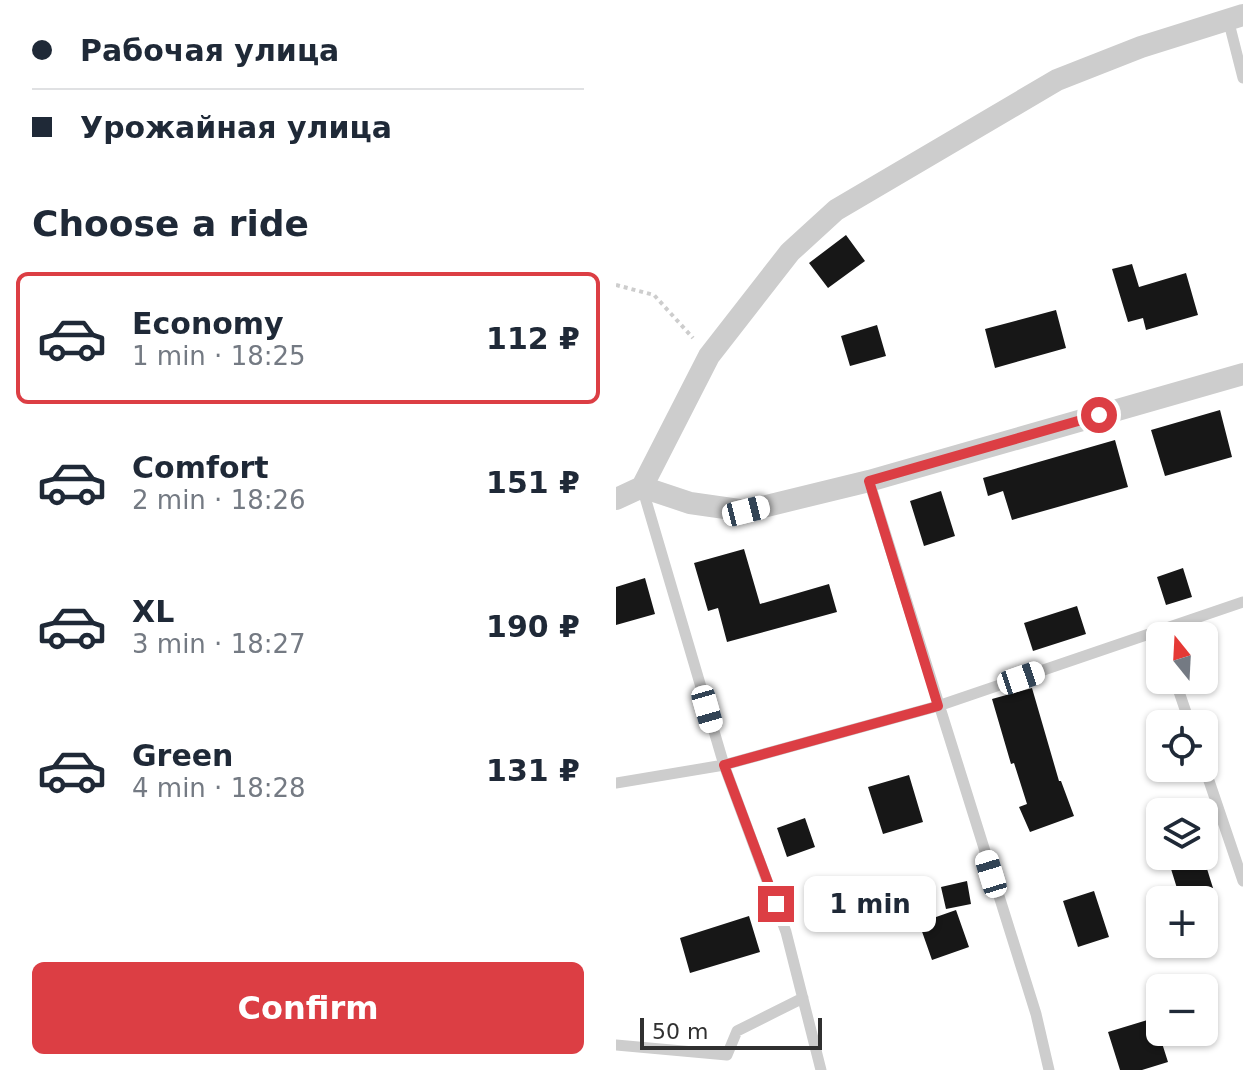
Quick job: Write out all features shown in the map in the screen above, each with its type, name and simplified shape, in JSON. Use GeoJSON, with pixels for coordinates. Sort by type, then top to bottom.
{"type":"FeatureCollection","features":[{"type":"Feature","properties":{"kind":"street"},"geometry":{"type":"LineString","coordinates":[[616,499],[642,487],[709,356],[790,252],[836,210],[1057,80],[1141,47],[1236,17]]}},
{"type":"Feature","properties":{"kind":"street"},"geometry":{"type":"LineString","coordinates":[[642,487],[690,503],[746,511],[869,481],[1243,374]]}},
{"type":"Feature","properties":{"kind":"lane"},"geometry":{"type":"LineString","coordinates":[[1236,17],[1243,78]]}},
{"type":"Feature","properties":{"kind":"lane"},"geometry":{"type":"LineString","coordinates":[[869,481],[1036,1014],[1049,1070]]}},
{"type":"Feature","properties":{"kind":"lane"},"geometry":{"type":"LineString","coordinates":[[642,487],[724,765],[786,932],[821,1070]]}},
{"type":"Feature","properties":{"kind":"lane"},"geometry":{"type":"LineString","coordinates":[[1190,622],[1243,602]]}},
{"type":"Feature","properties":{"kind":"lane"},"geometry":{"type":"LineString","coordinates":[[616,783],[724,765],[938,706],[1146,638]]}},
{"type":"Feature","properties":{"kind":"lane"},"geometry":{"type":"LineString","coordinates":[[1209,782],[1243,881]]}},
{"type":"Feature","properties":{"kind":"lane"},"geometry":{"type":"LineString","coordinates":[[616,1045],[727,1055],[737,1031],[803,998]]}},
{"type":"Feature","properties":{"kind":"path"},"geometry":{"type":"LineString","coordinates":[[616,285],[654,295],[709,356]]}},
{"type":"Feature","properties":{"kind":"building"},"geometry":{"type":"Polygon","coordinates":[[[846,235],[865,261],[828,288],[809,263],[846,235]]]}},
{"type":"Feature","properties":{"kind":"building"},"geometry":{"type":"Polygon","coordinates":[[[1132,264],[1139,287],[1186,273],[1198,315],[1146,330],[1143,318],[1128,322],[1112,269],[1132,264]]]}},
{"type":"Feature","properties":{"kind":"building"},"geometry":{"type":"Polygon","coordinates":[[[1056,310],[1066,348],[995,368],[985,329],[1056,310]]]}},
{"type":"Feature","properties":{"kind":"building"},"geometry":{"type":"Polygon","coordinates":[[[877,325],[886,356],[850,366],[841,336],[877,325]]]}},
{"type":"Feature","properties":{"kind":"building"},"geometry":{"type":"Polygon","coordinates":[[[1220,410],[1232,457],[1165,476],[1151,430],[1220,410]]]}},
{"type":"Feature","properties":{"kind":"building"},"geometry":{"type":"Polygon","coordinates":[[[1115,440],[1128,487],[1012,520],[1003,491],[988,496],[983,478],[1115,440]]]}},
{"type":"Feature","properties":{"kind":"building"},"geometry":{"type":"Polygon","coordinates":[[[941,491],[955,536],[924,546],[910,501],[941,491]]]}},
{"type":"Feature","properties":{"kind":"building"},"geometry":{"type":"Polygon","coordinates":[[[744,549],[760,604],[829,584],[837,612],[727,642],[718,608],[708,611],[694,563],[744,549]]]}},
{"type":"Feature","properties":{"kind":"building"},"geometry":{"type":"Polygon","coordinates":[[[1183,568],[1192,597],[1166,605],[1157,577],[1183,568]]]}},
{"type":"Feature","properties":{"kind":"building"},"geometry":{"type":"Polygon","coordinates":[[[645,578],[655,614],[616,625],[616,587],[645,578]]]}},
{"type":"Feature","properties":{"kind":"building"},"geometry":{"type":"Polygon","coordinates":[[[1077,606],[1086,634],[1033,651],[1024,623],[1077,606]]]}},
{"type":"Feature","properties":{"kind":"building"},"geometry":{"type":"Polygon","coordinates":[[[1032,688],[1059,781],[1074,816],[1030,832],[1019,807],[1027,804],[1014,763],[1011,764],[992,699],[1032,688]]]}},
{"type":"Feature","properties":{"kind":"building"},"geometry":{"type":"Polygon","coordinates":[[[909,775],[923,822],[883,834],[868,787],[909,775]]]}},
{"type":"Feature","properties":{"kind":"building"},"geometry":{"type":"Polygon","coordinates":[[[805,818],[815,847],[787,857],[777,828],[805,818]]]}},
{"type":"Feature","properties":{"kind":"building"},"geometry":{"type":"Polygon","coordinates":[[[1171,870],[1207,870],[1212,886],[1176,886],[1171,870]]]}},
{"type":"Feature","properties":{"kind":"building"},"geometry":{"type":"Polygon","coordinates":[[[967,881],[971,904],[946,909],[941,887],[967,881]]]}},
{"type":"Feature","properties":{"kind":"building"},"geometry":{"type":"Polygon","coordinates":[[[1094,891],[1109,937],[1078,947],[1063,901],[1094,891]]]}},
{"type":"Feature","properties":{"kind":"building"},"geometry":{"type":"Polygon","coordinates":[[[956,910],[969,947],[932,960],[919,923],[956,910]]]}},
{"type":"Feature","properties":{"kind":"building"},"geometry":{"type":"Polygon","coordinates":[[[749,916],[760,952],[690,973],[680,938],[749,916]]]}},
{"type":"Feature","properties":{"kind":"building"},"geometry":{"type":"Polygon","coordinates":[[[1146,1020],[1146,1046],[1163,1046],[1168,1062],[1142,1070],[1120,1070],[1108,1032],[1146,1020]]]}},
{"type":"Feature","properties":{"kind":"route"},"geometry":{"type":"LineString","coordinates":[[776,904],[724,765],[938,706],[869,481],[1099,415]]}}]}
